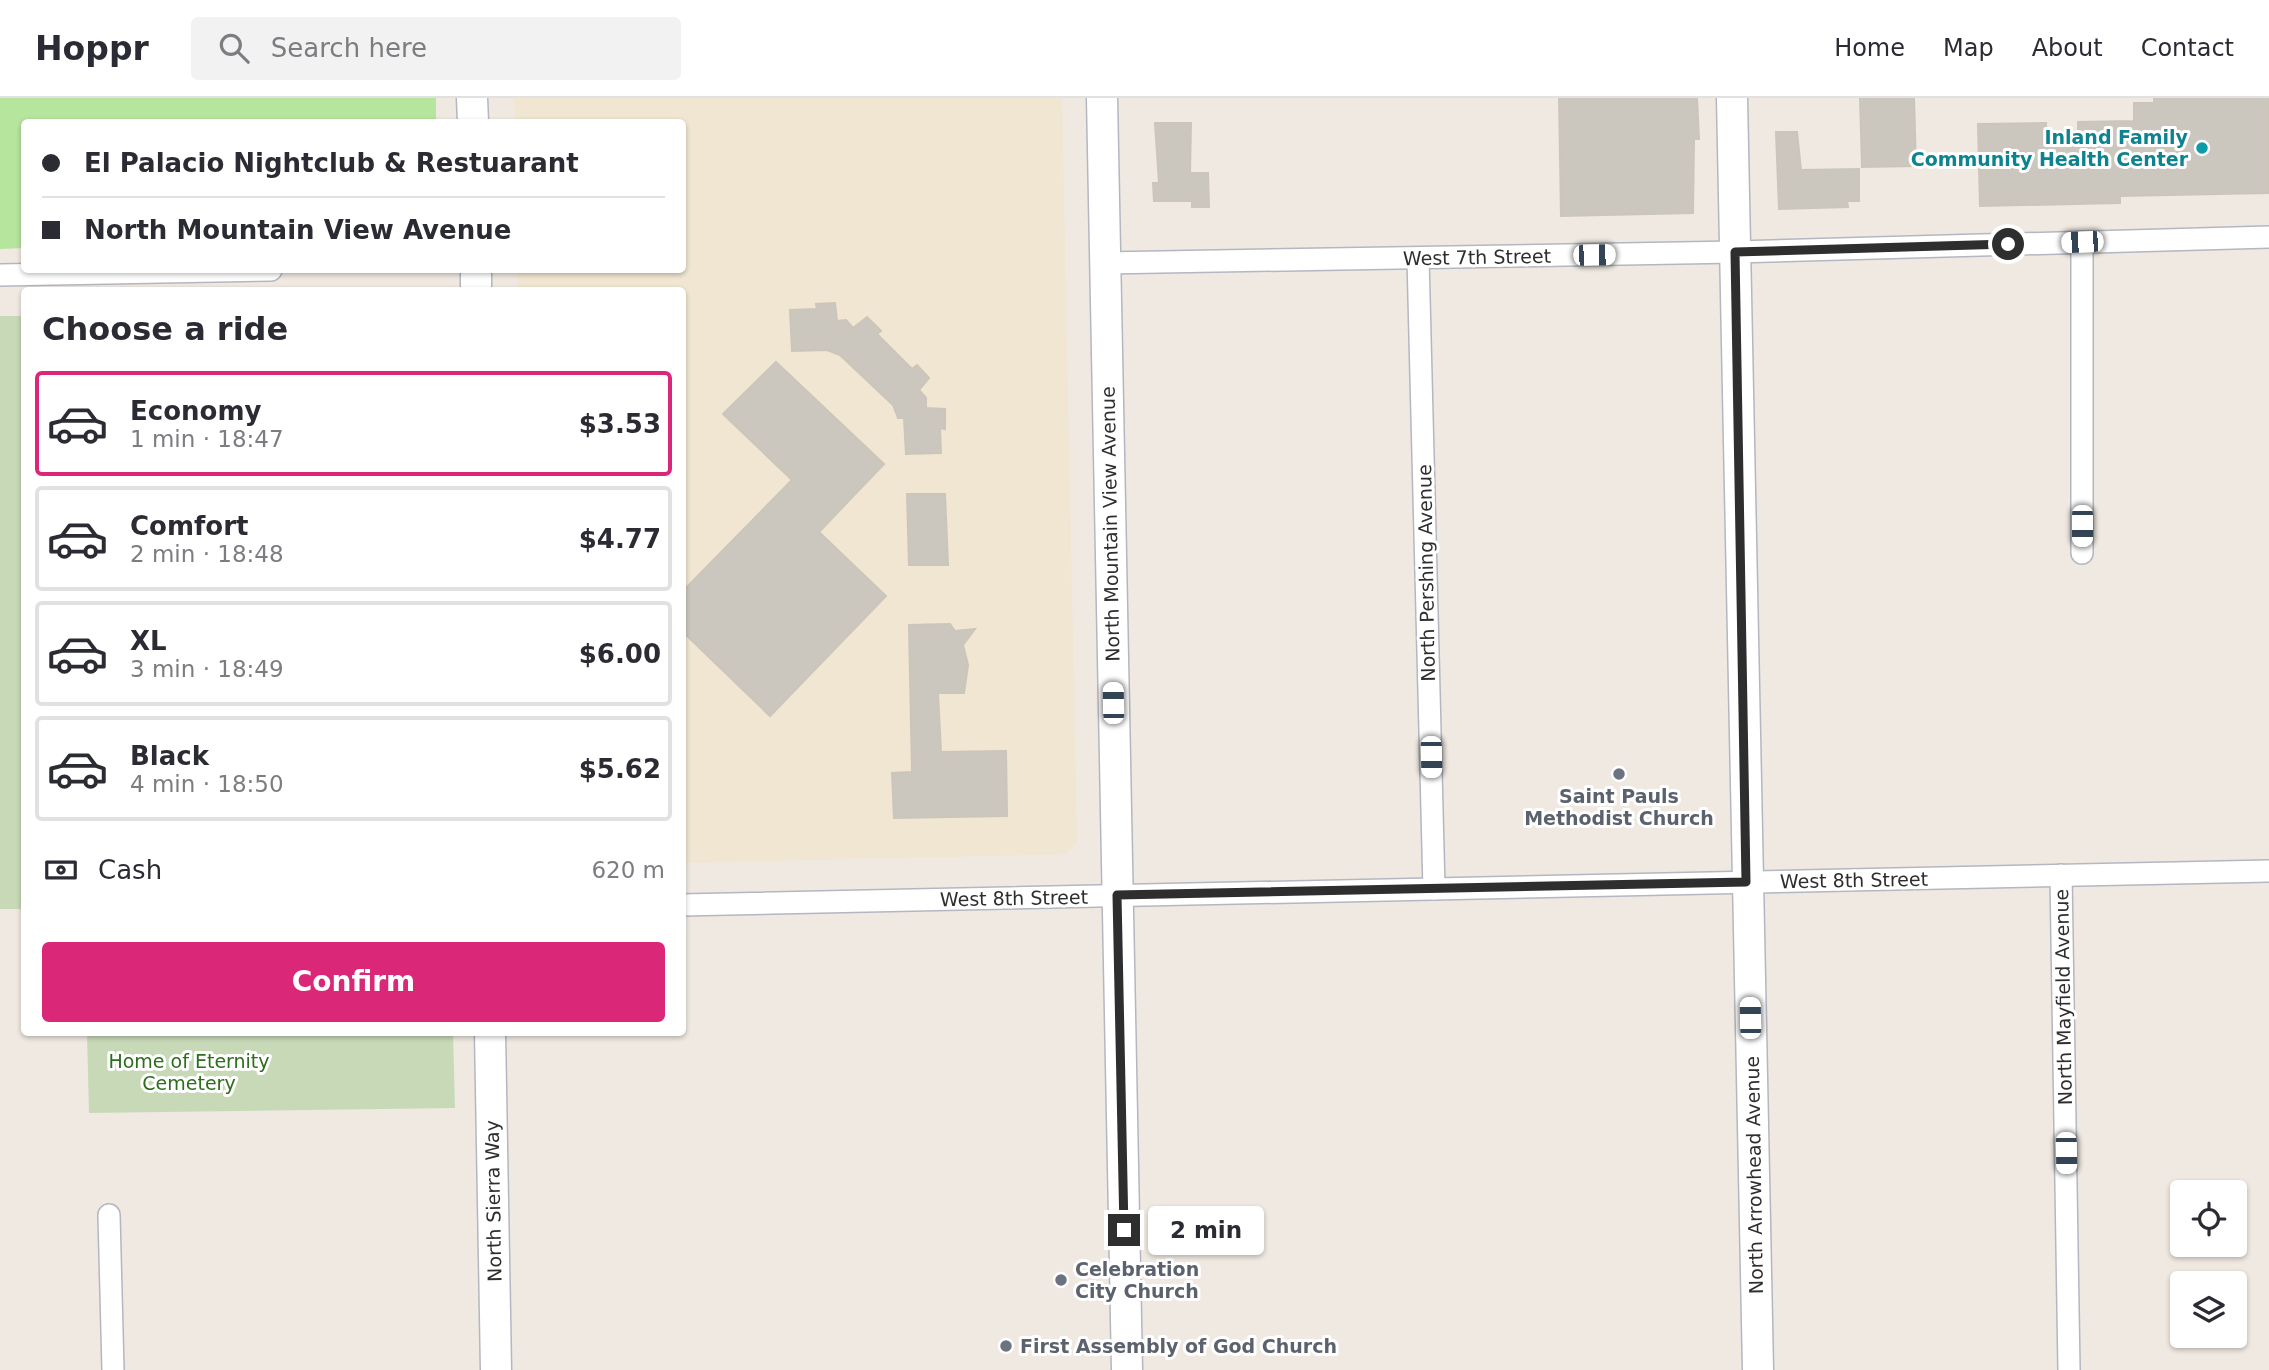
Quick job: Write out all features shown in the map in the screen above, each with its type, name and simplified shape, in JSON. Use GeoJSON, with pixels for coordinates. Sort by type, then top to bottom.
{"type":"FeatureCollection","features":[{"type":"Feature","properties":{"kind":"street"},"geometry":{"type":"LineString","coordinates":[[472,98],[473,119]]}},
{"type":"Feature","properties":{"kind":"street","name":"North Mountain View Avenue"},"geometry":{"type":"LineString","coordinates":[[1102,98],[1127,1370]]}},
{"type":"Feature","properties":{"kind":"street","name":"North Arrowhead Avenue"},"geometry":{"type":"LineString","coordinates":[[1732,98],[1758,1370]]}},
{"type":"Feature","properties":{"kind":"street","name":"West 7th Street"},"geometry":{"type":"LineString","coordinates":[[1105,263],[1735,252],[2269,237]]}},
{"type":"Feature","properties":{"kind":"street"},"geometry":{"type":"LineString","coordinates":[[2082,242],[2082,553]]}},
{"type":"Feature","properties":{"kind":"street","name":"North Pershing Avenue"},"geometry":{"type":"LineString","coordinates":[[1418,258],[1434,888]]}},
{"type":"Feature","properties":{"kind":"street"},"geometry":{"type":"LineString","coordinates":[[0,275],[108,273]]}},
{"type":"Feature","properties":{"kind":"street","name":"West 8th Street"},"geometry":{"type":"LineString","coordinates":[[686,905],[2269,871]]}},
{"type":"Feature","properties":{"kind":"street","name":"North Mayfield Avenue"},"geometry":{"type":"LineString","coordinates":[[2061,875],[2069,1370]]}},
{"type":"Feature","properties":{"kind":"street","name":"North Sierra Way"},"geometry":{"type":"LineString","coordinates":[[489,1036],[496,1370]]}},
{"type":"Feature","properties":{"kind":"street"},"geometry":{"type":"LineString","coordinates":[[109,1215],[114,1370]]}},
{"type":"Feature","properties":{"kind":"shaded area"},"geometry":{"type":"Polygon","coordinates":[[[514,98],[1062,98],[1077,842],[1066,854],[686,863],[686,287],[518,287],[517,273],[686,273],[686,119],[515,119],[514,98]]]}},
{"type":"Feature","properties":{"kind":"green space"},"geometry":{"type":"Polygon","coordinates":[[[0,98],[436,98],[436,119],[21,119],[21,248],[0,249],[0,98]]]}},
{"type":"Feature","properties":{"kind":"green space"},"geometry":{"type":"Polygon","coordinates":[[[0,316],[21,316],[21,909],[0,909],[0,316]]]}},
{"type":"Feature","properties":{"kind":"green space","name":"Home of Eternity Cemetery"},"geometry":{"type":"Polygon","coordinates":[[[87,1036],[453,1036],[455,1108],[89,1113],[87,1036]]]}},
{"type":"Feature","properties":{"kind":"building"},"geometry":{"type":"Polygon","coordinates":[[[1559,98],[1697,98],[1699,139],[1694,139],[1693,213],[1561,216],[1559,98]]]}},
{"type":"Feature","properties":{"kind":"building"},"geometry":{"type":"Polygon","coordinates":[[[1860,98],[1914,98],[1916,166],[1862,167],[1860,98]]]}},
{"type":"Feature","properties":{"kind":"building"},"geometry":{"type":"Polygon","coordinates":[[[2154,98],[2269,98],[2269,193],[2120,196],[2120,203],[1980,206],[1978,124],[2046,123],[2046,131],[2078,131],[2078,122],[2134,121],[2134,103],[2154,103],[2154,98]]]}},
{"type":"Feature","properties":{"kind":"building"},"geometry":{"type":"Polygon","coordinates":[[[1155,123],[1191,123],[1190,173],[1208,173],[1209,207],[1192,207],[1192,201],[1154,201],[1153,183],[1159,183],[1155,123]]]}},
{"type":"Feature","properties":{"kind":"building"},"geometry":{"type":"Polygon","coordinates":[[[1776,132],[1797,132],[1801,170],[1859,169],[1859,201],[1847,201],[1848,207],[1779,209],[1776,132]]]}},
{"type":"Feature","properties":{"kind":"building"},"geometry":{"type":"Polygon","coordinates":[[[835,303],[837,321],[846,320],[853,328],[867,317],[881,331],[877,334],[912,369],[917,365],[929,378],[919,390],[926,398],[926,408],[945,409],[945,429],[940,428],[941,453],[906,454],[904,418],[898,418],[893,405],[840,355],[827,350],[792,351],[790,310],[817,309],[816,304],[835,303]]]}},
{"type":"Feature","properties":{"kind":"building"},"geometry":{"type":"Polygon","coordinates":[[[776,362],[884,464],[819,532],[886,596],[770,716],[686,635],[686,588],[792,480],[723,414],[776,362]]]}},
{"type":"Feature","properties":{"kind":"building"},"geometry":{"type":"Polygon","coordinates":[[[907,494],[945,494],[948,565],[909,565],[907,494]]]}},
{"type":"Feature","properties":{"kind":"building"},"geometry":{"type":"Polygon","coordinates":[[[950,624],[955,631],[975,629],[963,645],[968,665],[964,693],[938,693],[941,752],[1006,751],[1007,816],[894,818],[892,773],[912,772],[909,625],[950,624]]]}},
{"type":"Feature","properties":{"kind":"place","name":"Inland Family Community Health Center"},"geometry":{"type":"Point","coordinates":[2202,148]}},
{"type":"Feature","properties":{"kind":"place","name":"Saint Pauls Methodist Church"},"geometry":{"type":"Point","coordinates":[1619,774]}},
{"type":"Feature","properties":{"kind":"place","name":"Celebration City Church"},"geometry":{"type":"Point","coordinates":[1061,1280]}},
{"type":"Feature","properties":{"kind":"place","name":"First Assembly of God Church"},"geometry":{"type":"Point","coordinates":[1006,1346]}},
{"type":"Feature","properties":{"kind":"route"},"geometry":{"type":"LineString","coordinates":[[1124,1230],[1117,895],[1746,882],[1735,252],[2008,244]]}}]}
